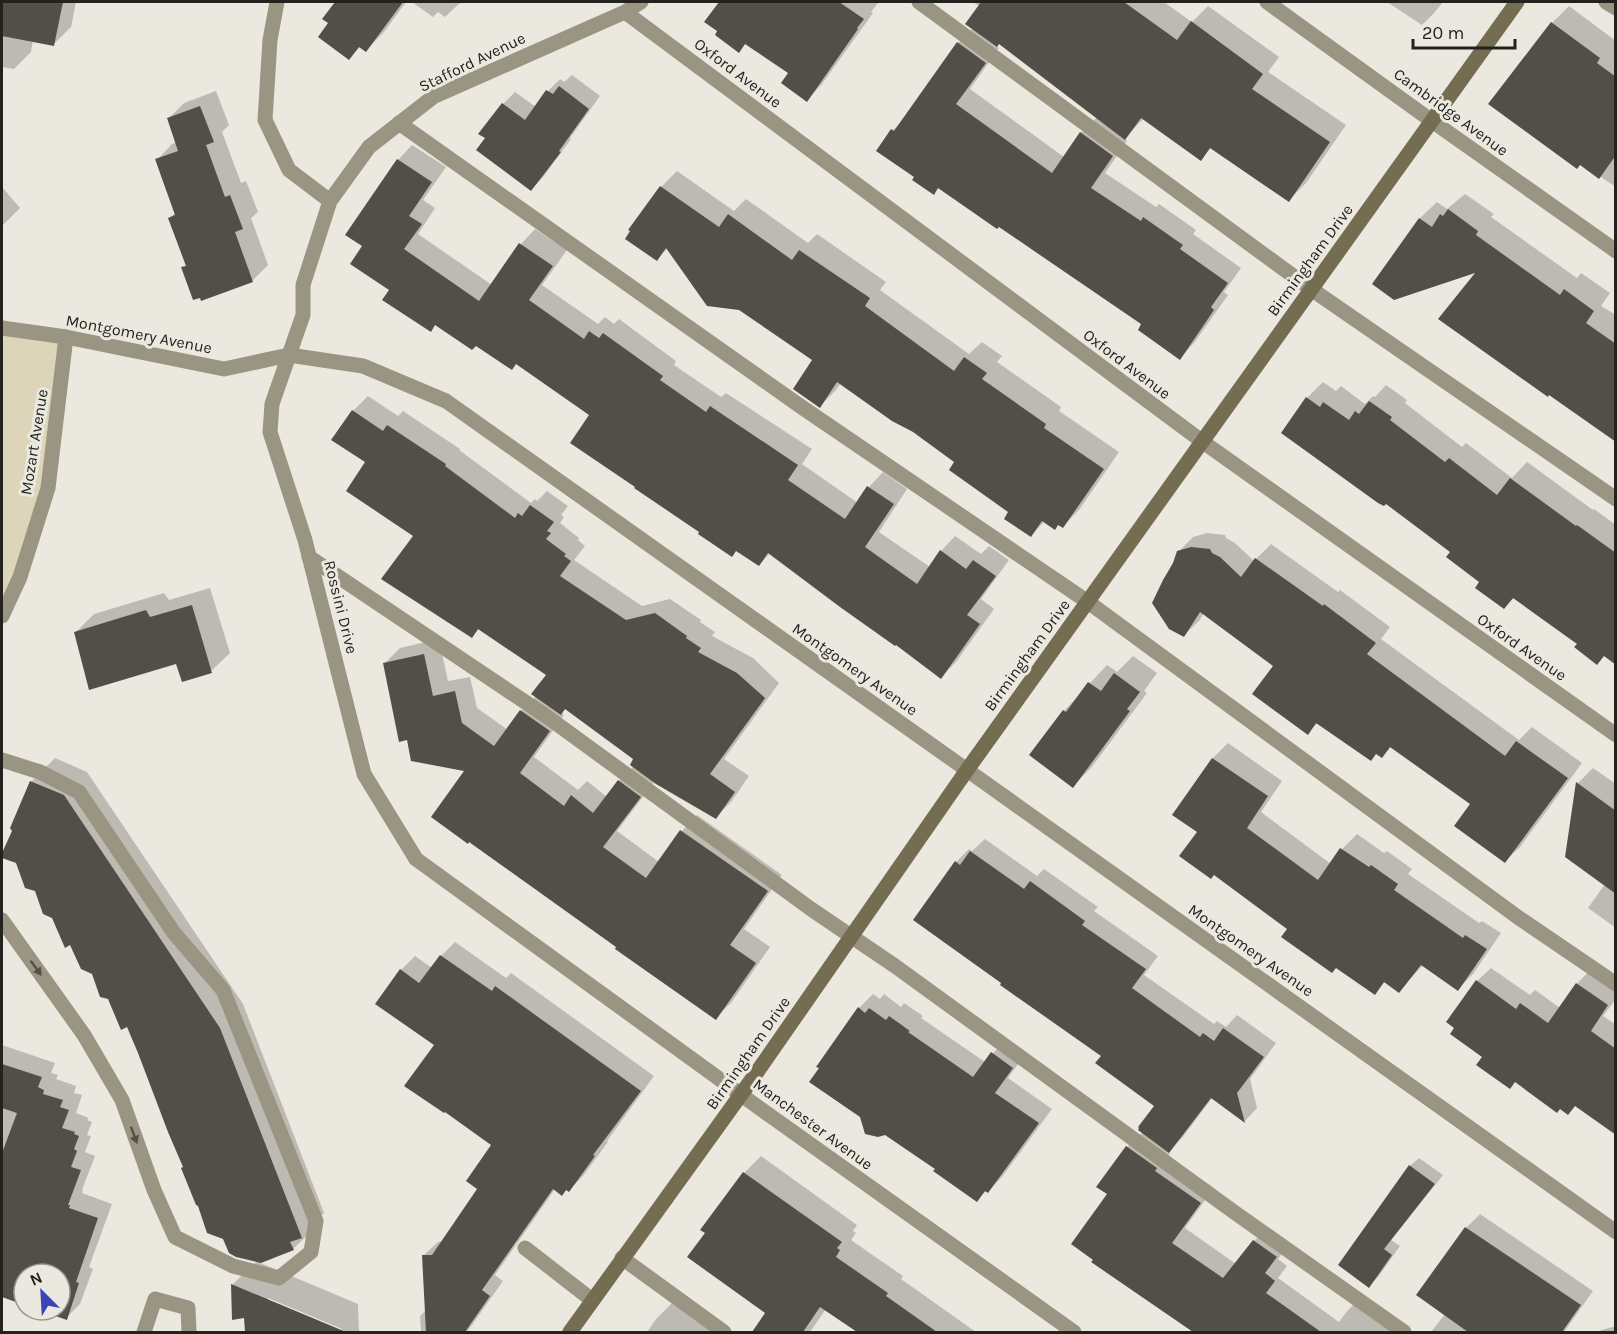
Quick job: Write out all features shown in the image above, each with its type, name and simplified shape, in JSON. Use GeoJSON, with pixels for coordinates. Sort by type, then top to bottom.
{"type":"FeatureCollection","features":[{"type":"Feature","properties":{"kind":"main road","name":"Birmingham Drive"},"geometry":{"type":"LineString","coordinates":[[570,1332],[741,1095],[967,770],[1517,2]]}},
{"type":"Feature","properties":{"kind":"street"},"geometry":{"type":"LineString","coordinates":[[277,2],[270,39],[265,120],[289,170],[330,201]]}},
{"type":"Feature","properties":{"kind":"street","name":"Stafford Avenue"},"geometry":{"type":"LineString","coordinates":[[289,355],[303,315],[303,285],[330,201],[369,147],[433,97],[625,12],[640,2]]}},
{"type":"Feature","properties":{"kind":"street"},"geometry":{"type":"LineString","coordinates":[[919,2],[1311,289],[1616,499]]}},
{"type":"Feature","properties":{"kind":"street","name":"Cambridge Avenue"},"geometry":{"type":"LineString","coordinates":[[1267,2],[1616,251]]}},
{"type":"Feature","properties":{"kind":"street"},"geometry":{"type":"LineString","coordinates":[[1606,2],[1616,8]]}},
{"type":"Feature","properties":{"kind":"street","name":"Oxford Avenue"},"geometry":{"type":"LineString","coordinates":[[625,12],[1203,442],[1616,735]]}},
{"type":"Feature","properties":{"kind":"street"},"geometry":{"type":"LineString","coordinates":[[399,123],[793,401],[1088,602],[1510,911],[1616,984]]}},
{"type":"Feature","properties":{"kind":"street","name":"Montgomery Avenue"},"geometry":{"type":"LineString","coordinates":[[2,328],[224,369],[289,355],[363,366],[446,401],[1616,1232]]}},
{"type":"Feature","properties":{"kind":"street","name":"Mozart Avenue"},"geometry":{"type":"LineString","coordinates":[[2,616],[20,577],[48,488],[66,338]]}},
{"type":"Feature","properties":{"kind":"street","name":"Rossini Drive"},"geometry":{"type":"LineString","coordinates":[[289,355],[272,404],[270,432],[309,557],[364,774],[416,859]]}},
{"type":"Feature","properties":{"kind":"street"},"geometry":{"type":"LineString","coordinates":[[309,557],[546,716],[811,909],[895,966],[1224,1205],[1404,1332]]}},
{"type":"Feature","properties":{"kind":"street"},"geometry":{"type":"LineString","coordinates":[[2,760],[40,772],[79,792],[174,933],[223,990],[316,1221],[311,1252],[279,1278],[233,1266],[176,1236],[154,1190],[122,1100],[84,1035],[2,920]]}},
{"type":"Feature","properties":{"kind":"street","name":"Manchester Avenue"},"geometry":{"type":"LineString","coordinates":[[416,859],[741,1095],[1074,1332]]}},
{"type":"Feature","properties":{"kind":"street"},"geometry":{"type":"LineString","coordinates":[[525,1248],[592,1300]]}},
{"type":"Feature","properties":{"kind":"street"},"geometry":{"type":"LineString","coordinates":[[622,1258],[724,1332]]}},
{"type":"Feature","properties":{"kind":"street"},"geometry":{"type":"LineString","coordinates":[[144,1332],[155,1299],[188,1308],[189,1332]]}},
{"type":"Feature","properties":{"kind":"shaded area"},"geometry":{"type":"Polygon","coordinates":[[[2,329],[61,340],[47,487],[2,616],[2,329]]]}},
{"type":"Feature","properties":{"kind":"building"},"geometry":{"type":"Polygon","coordinates":[[[2,2],[63,2],[54,46],[2,36],[2,2]]]}},
{"type":"Feature","properties":{"kind":"building"},"geometry":{"type":"Polygon","coordinates":[[[335,2],[403,2],[366,52],[359,47],[349,60],[318,37],[328,23],[322,19],[335,2]]]}},
{"type":"Feature","properties":{"kind":"building"},"geometry":{"type":"Polygon","coordinates":[[[719,2],[839,2],[864,19],[807,102],[781,83],[788,73],[745,44],[739,53],[715,35],[717,31],[704,22],[719,2]]]}},
{"type":"Feature","properties":{"kind":"building"},"geometry":{"type":"Polygon","coordinates":[[[981,2],[1124,2],[1177,40],[1191,21],[1263,74],[1252,89],[1330,142],[1289,202],[1210,148],[1201,161],[1141,118],[1125,140],[999,44],[997,47],[965,24],[981,2]]]}},
{"type":"Feature","properties":{"kind":"building"},"geometry":{"type":"Polygon","coordinates":[[[1551,22],[1600,58],[1597,63],[1616,77],[1616,155],[1599,179],[1580,165],[1577,169],[1488,104],[1551,22]]]}},
{"type":"Feature","properties":{"kind":"building"},"geometry":{"type":"Polygon","coordinates":[[[957,42],[986,63],[956,104],[1052,173],[1080,132],[1113,156],[1091,188],[1141,221],[1143,217],[1183,245],[1180,249],[1228,283],[1211,307],[1214,310],[1180,360],[1138,330],[1141,324],[938,188],[934,195],[912,180],[914,177],[876,151],[891,129],[894,131],[957,42]]]}},
{"type":"Feature","properties":{"kind":"building"},"geometry":{"type":"Polygon","coordinates":[[[559,86],[589,109],[559,151],[561,152],[531,191],[476,150],[485,138],[478,134],[502,103],[525,120],[546,90],[553,94],[559,86]]]}},
{"type":"Feature","properties":{"kind":"building"},"geometry":{"type":"Polygon","coordinates":[[[200,106],[214,142],[206,145],[225,197],[230,195],[243,229],[235,232],[253,282],[201,301],[200,298],[193,300],[181,267],[186,266],[168,218],[175,215],[155,159],[178,151],[167,118],[200,106]]]}},
{"type":"Feature","properties":{"kind":"building"},"geometry":{"type":"Polygon","coordinates":[[[397,159],[432,182],[409,216],[422,224],[404,249],[479,301],[519,243],[553,266],[529,300],[584,339],[589,331],[599,338],[603,333],[663,376],[660,380],[706,412],[710,406],[798,465],[788,480],[845,519],[867,486],[894,504],[865,547],[917,584],[940,550],[966,569],[973,560],[996,576],[967,615],[980,624],[941,679],[768,553],[759,566],[736,551],[732,557],[570,443],[589,415],[516,364],[512,370],[476,346],[472,350],[435,325],[431,332],[382,300],[389,290],[350,264],[362,246],[345,235],[397,159]]]}},
{"type":"Feature","properties":{"kind":"building"},"geometry":{"type":"Polygon","coordinates":[[[660,186],[719,227],[728,214],[792,260],[799,250],[870,298],[865,306],[954,371],[964,357],[987,373],[982,379],[1046,424],[1044,428],[1104,469],[1063,528],[1058,525],[1055,530],[1042,521],[1031,537],[1004,519],[1008,512],[949,470],[954,462],[837,382],[820,408],[793,389],[812,360],[739,310],[707,306],[666,248],[657,261],[625,239],[630,231],[628,230],[660,186]]]}},
{"type":"Feature","properties":{"kind":"building"},"geometry":{"type":"Polygon","coordinates":[[[1448,209],[1478,231],[1476,235],[1560,295],[1564,289],[1594,311],[1586,323],[1616,344],[1616,442],[1438,319],[1475,273],[1394,300],[1372,284],[1419,218],[1432,227],[1440,214],[1443,216],[1448,209]]]}},
{"type":"Feature","properties":{"kind":"building"},"geometry":{"type":"Polygon","coordinates":[[[1306,397],[1320,407],[1323,402],[1349,420],[1355,411],[1359,414],[1369,401],[1392,417],[1390,420],[1445,462],[1449,458],[1497,495],[1510,478],[1616,553],[1616,665],[1604,656],[1597,665],[1574,647],[1577,644],[1513,598],[1504,609],[1475,588],[1479,582],[1446,557],[1450,552],[1386,504],[1384,506],[1378,503],[1281,433],[1306,397]]]}},
{"type":"Feature","properties":{"kind":"building"},"geometry":{"type":"Polygon","coordinates":[[[352,410],[383,431],[387,425],[446,464],[445,466],[515,518],[518,513],[522,516],[530,505],[554,522],[547,531],[551,533],[546,539],[566,554],[564,556],[571,561],[560,576],[626,620],[655,613],[701,648],[698,652],[737,673],[765,698],[710,774],[735,792],[716,819],[656,784],[630,765],[633,759],[565,709],[561,715],[531,694],[546,675],[478,629],[472,638],[381,579],[413,536],[346,491],[365,462],[331,440],[352,410]]]}},
{"type":"Feature","properties":{"kind":"building"},"geometry":{"type":"Polygon","coordinates":[[[1191,547],[1210,549],[1241,577],[1255,558],[1323,606],[1324,604],[1376,643],[1367,654],[1505,756],[1516,741],[1568,778],[1505,863],[1454,826],[1470,804],[1390,747],[1382,758],[1376,754],[1371,761],[1316,723],[1308,735],[1252,694],[1273,666],[1200,612],[1184,637],[1169,629],[1152,603],[1177,551],[1191,547]]]}},
{"type":"Feature","properties":{"kind":"building"},"geometry":{"type":"Polygon","coordinates":[[[192,605],[212,673],[182,682],[176,664],[89,690],[74,632],[146,610],[150,617],[192,605]]]}},
{"type":"Feature","properties":{"kind":"building"},"geometry":{"type":"Polygon","coordinates":[[[424,654],[433,696],[455,691],[462,723],[494,746],[520,710],[550,731],[520,773],[564,806],[571,795],[593,813],[618,780],[641,797],[603,847],[646,878],[680,830],[768,891],[730,945],[756,963],[716,1020],[431,817],[464,771],[411,761],[407,740],[399,742],[383,663],[424,654]]]}},
{"type":"Feature","properties":{"kind":"building"},"geometry":{"type":"Polygon","coordinates":[[[1114,673],[1140,692],[1127,709],[1130,711],[1073,788],[1029,755],[1063,710],[1066,712],[1088,682],[1101,691],[1114,673]]]}},
{"type":"Feature","properties":{"kind":"building"},"geometry":{"type":"Polygon","coordinates":[[[1212,758],[1268,796],[1247,828],[1318,880],[1340,848],[1369,867],[1371,865],[1398,884],[1394,890],[1463,938],[1465,935],[1487,949],[1458,991],[1421,965],[1399,993],[1384,982],[1375,995],[1336,968],[1332,973],[1281,937],[1287,929],[1214,875],[1211,879],[1179,856],[1197,832],[1172,815],[1212,758]]]}},
{"type":"Feature","properties":{"kind":"building"},"geometry":{"type":"Polygon","coordinates":[[[30,781],[64,795],[220,1028],[302,1238],[290,1242],[294,1250],[261,1263],[236,1257],[229,1253],[223,1239],[207,1233],[127,1027],[121,1030],[108,999],[100,997],[92,974],[81,969],[70,945],[65,948],[52,918],[43,914],[35,891],[25,888],[16,863],[2,858],[12,831],[10,828],[30,781]]]}},
{"type":"Feature","properties":{"kind":"building"},"geometry":{"type":"Polygon","coordinates":[[[1576,782],[1616,811],[1616,894],[1565,857],[1576,782]]]}},
{"type":"Feature","properties":{"kind":"building"},"geometry":{"type":"Polygon","coordinates":[[[970,851],[1024,889],[1030,881],[1085,921],[1082,925],[1146,969],[1132,988],[1200,1037],[1203,1033],[1214,1041],[1223,1028],[1264,1057],[1237,1093],[1245,1123],[1211,1098],[1169,1153],[1138,1130],[1154,1106],[1095,1063],[1101,1056],[913,920],[955,861],[960,865],[970,851]]]}},
{"type":"Feature","properties":{"kind":"building"},"geometry":{"type":"Polygon","coordinates":[[[440,955],[492,991],[495,986],[641,1091],[593,1155],[595,1156],[569,1192],[566,1190],[562,1196],[553,1189],[482,1290],[490,1296],[465,1332],[426,1332],[422,1255],[432,1255],[477,1189],[466,1181],[491,1145],[404,1086],[434,1045],[375,1004],[400,969],[419,983],[440,955]]]}},
{"type":"Feature","properties":{"kind":"building"},"geometry":{"type":"Polygon","coordinates":[[[1476,980],[1516,1009],[1520,1003],[1548,1023],[1576,983],[1608,1005],[1591,1031],[1616,1049],[1616,1135],[1575,1106],[1568,1115],[1560,1109],[1557,1113],[1515,1082],[1510,1089],[1476,1065],[1482,1057],[1450,1034],[1454,1028],[1446,1022],[1476,980]]]}},
{"type":"Feature","properties":{"kind":"building"},"geometry":{"type":"Polygon","coordinates":[[[858,1007],[865,1013],[869,1008],[886,1020],[889,1016],[973,1077],[991,1052],[1013,1068],[995,1093],[1039,1123],[988,1193],[985,1191],[977,1202],[933,1171],[935,1169],[885,1135],[878,1137],[865,1134],[860,1117],[809,1082],[819,1068],[816,1067],[858,1007]]]}},
{"type":"Feature","properties":{"kind":"building"},"geometry":{"type":"Polygon","coordinates":[[[2,1064],[42,1077],[38,1087],[44,1090],[43,1094],[63,1100],[60,1107],[69,1110],[62,1128],[75,1132],[74,1134],[79,1136],[74,1149],[77,1151],[71,1167],[81,1170],[68,1205],[70,1205],[69,1208],[98,1218],[76,1282],[79,1283],[72,1305],[72,1262],[12,1262],[12,1301],[2,1297],[2,1153],[17,1113],[2,1108],[2,1064]]]}},
{"type":"Feature","properties":{"kind":"building"},"geometry":{"type":"Polygon","coordinates":[[[1126,1146],[1157,1168],[1155,1171],[1201,1203],[1172,1243],[1223,1278],[1253,1240],[1277,1257],[1265,1273],[1275,1281],[1266,1293],[1321,1332],[1193,1332],[1091,1262],[1093,1260],[1071,1244],[1107,1194],[1096,1187],[1126,1146]]]}},
{"type":"Feature","properties":{"kind":"building"},"geometry":{"type":"Polygon","coordinates":[[[1409,1165],[1435,1184],[1384,1249],[1392,1255],[1369,1288],[1338,1265],[1409,1165]]]}},
{"type":"Feature","properties":{"kind":"building"},"geometry":{"type":"Polygon","coordinates":[[[743,1172],[842,1242],[837,1248],[840,1250],[836,1257],[888,1293],[886,1296],[937,1332],[857,1332],[820,1307],[803,1332],[752,1332],[765,1313],[687,1257],[705,1233],[700,1230],[743,1172]]]}},
{"type":"Feature","properties":{"kind":"building"},"geometry":{"type":"Polygon","coordinates":[[[1465,1227],[1581,1305],[1562,1332],[1468,1332],[1416,1295],[1465,1227]]]}},
{"type":"Feature","properties":{"kind":"building"},"geometry":{"type":"Polygon","coordinates":[[[231,1284],[346,1332],[245,1332],[244,1318],[232,1320],[231,1284]]]}}]}
